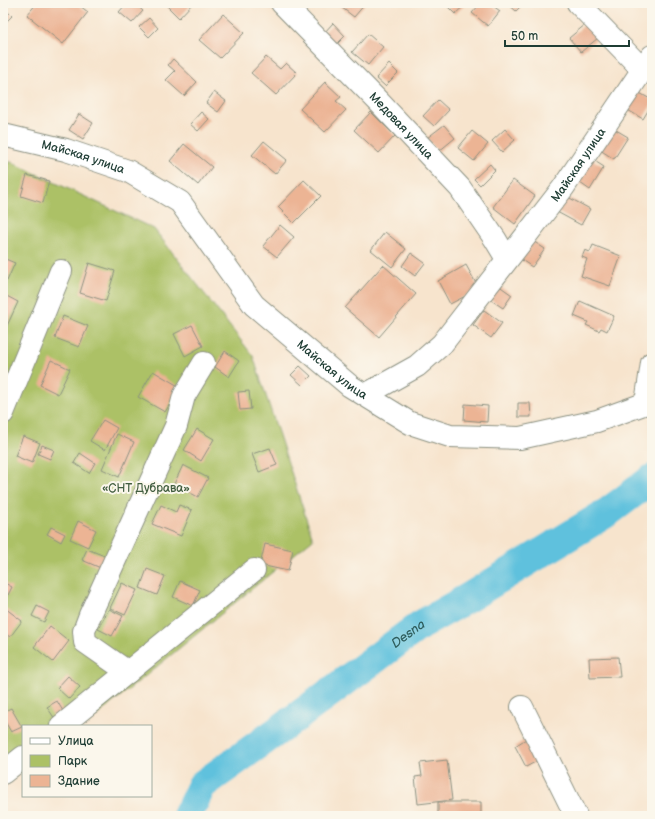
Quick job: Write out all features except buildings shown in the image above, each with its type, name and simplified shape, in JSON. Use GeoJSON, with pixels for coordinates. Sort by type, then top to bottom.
{"type":"FeatureCollection","features":[{"type":"Feature","properties":{"kind":"street","name":"Медовая улица"},"geometry":{"type":"LineString","coordinates":[[282,3],[379,102],[460,188],[507,258]]}},
{"type":"Feature","properties":{"kind":"street"},"geometry":{"type":"LineString","coordinates":[[578,3],[648,63]]}},
{"type":"Feature","properties":{"kind":"street","name":"Майская улица"},"geometry":{"type":"LineString","coordinates":[[3,135],[66,150],[128,171],[180,202],[254,305],[350,386],[365,395],[417,366],[442,344],[562,188],[648,63]]}},
{"type":"Feature","properties":{"kind":"street"},"geometry":{"type":"LineString","coordinates":[[3,413],[61,271]]}},
{"type":"Feature","properties":{"kind":"street"},"geometry":{"type":"LineString","coordinates":[[128,672],[85,642],[84,631],[176,426],[184,396],[204,363]]}},
{"type":"Feature","properties":{"kind":"street"},"geometry":{"type":"LineString","coordinates":[[365,395],[410,423],[450,436],[520,438],[597,421],[649,402],[652,363]]}},
{"type":"Feature","properties":{"kind":"street"},"geometry":{"type":"LineString","coordinates":[[62,725],[254,570]]}},
{"type":"Feature","properties":{"kind":"street"},"geometry":{"type":"LineString","coordinates":[[522,707],[576,816]]}},
{"type":"Feature","properties":{"kind":"street"},"geometry":{"type":"LineString","coordinates":[[3,773],[22,758]]}},
{"type":"Feature","properties":{"kind":"green space","name":"«СНТ Дубрава»"},"geometry":{"type":"Polygon","coordinates":[[[3,162],[11,162],[154,229],[253,356],[313,539],[85,725],[22,725],[22,772],[3,769],[3,162]]]}},
{"type":"Feature","properties":{"kind":"waterway","name":"Desna"},"geometry":{"type":"LineString","coordinates":[[187,816],[202,785],[301,714],[419,626],[608,512],[652,479]]}}]}
